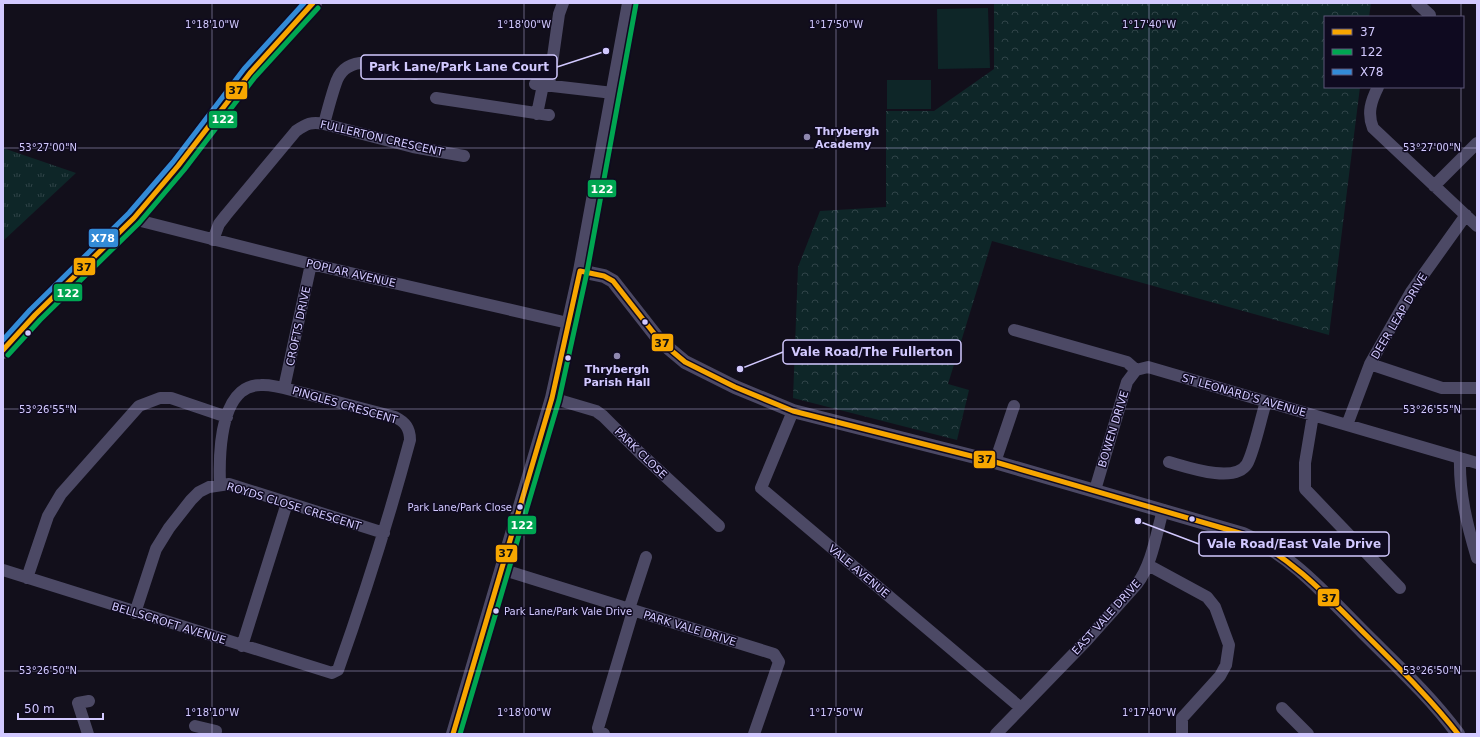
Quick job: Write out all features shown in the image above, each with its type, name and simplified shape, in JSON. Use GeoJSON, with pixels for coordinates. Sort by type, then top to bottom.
{"type":"FeatureCollection","features":[{"type":"Feature","properties":{"kind":"main road"},"geometry":{"type":"LineString","coordinates":[[3,350],[35,315],[134,218],[178,166],[250,73],[313,3]]}},
{"type":"Feature","properties":{"kind":"street"},"geometry":{"type":"LineString","coordinates":[[436,98],[543,115],[542,85],[563,3]]}},
{"type":"Feature","properties":{"kind":"street"},"geometry":{"type":"LineString","coordinates":[[453,734],[552,398],[580,271],[629,3]]}},
{"type":"Feature","properties":{"kind":"street"},"geometry":{"type":"LineString","coordinates":[[1417,3],[1432,13]]}},
{"type":"Feature","properties":{"kind":"street"},"geometry":{"type":"LineString","coordinates":[[324,124],[338,79],[342,72],[349,66],[355,63],[371,62],[415,74]]}},
{"type":"Feature","properties":{"kind":"street"},"geometry":{"type":"LineString","coordinates":[[542,85],[613,93]]}},
{"type":"Feature","properties":{"kind":"street"},"geometry":{"type":"LineString","coordinates":[[1378,88],[1370,106],[1369,118],[1373,128],[1477,226]]}},
{"type":"Feature","properties":{"kind":"street","name":"FULLERTON CRESCENT"},"geometry":{"type":"LineString","coordinates":[[213,240],[219,224],[296,131],[308,123],[315,122],[413,147],[464,156]]}},
{"type":"Feature","properties":{"kind":"street"},"geometry":{"type":"LineString","coordinates":[[1434,186],[1477,143]]}},
{"type":"Feature","properties":{"kind":"street","name":"DEER LEAP DRIVE"},"geometry":{"type":"LineString","coordinates":[[1347,425],[1370,364],[1411,292],[1466,215]]}},
{"type":"Feature","properties":{"kind":"street","name":"POPLAR AVENUE"},"geometry":{"type":"LineString","coordinates":[[134,218],[213,240],[311,264],[568,323]]}},
{"type":"Feature","properties":{"kind":"street","name":"CROFTS DRIVE"},"geometry":{"type":"LineString","coordinates":[[284,388],[311,264]]}},
{"type":"Feature","properties":{"kind":"street"},"geometry":{"type":"LineString","coordinates":[[580,271],[604,276],[613,281],[660,341],[685,362],[735,387],[793,411],[995,462],[1163,510],[1243,534],[1265,543],[1283,555],[1416,684],[1438,707],[1458,734]]}},
{"type":"Feature","properties":{"kind":"street"},"geometry":{"type":"LineString","coordinates":[[1014,330],[1127,362],[1136,370]]}},
{"type":"Feature","properties":{"kind":"street"},"geometry":{"type":"LineString","coordinates":[[1370,364],[1442,388],[1477,388]]}},
{"type":"Feature","properties":{"kind":"street","name":"ST LEONARD'S AVENUE"},"geometry":{"type":"LineString","coordinates":[[1136,370],[1148,367],[1477,463]]}},
{"type":"Feature","properties":{"kind":"street","name":"BOWEN DRIVE"},"geometry":{"type":"LineString","coordinates":[[1095,490],[1127,382],[1136,370]]}},
{"type":"Feature","properties":{"kind":"street","name":"PINGLES CRESCENT"},"geometry":{"type":"LineString","coordinates":[[220,484],[220,442],[227,418],[235,399],[242,391],[252,386],[262,384],[284,388],[395,417],[407,426],[410,432],[410,440],[384,533],[360,610],[336,673]]}},
{"type":"Feature","properties":{"kind":"street"},"geometry":{"type":"LineString","coordinates":[[27,578],[48,516],[61,494],[139,406],[160,398],[171,398],[227,418]]}},
{"type":"Feature","properties":{"kind":"street","name":"PARK CLOSE"},"geometry":{"type":"LineString","coordinates":[[552,398],[596,411],[603,416],[640,454],[720,526]]}},
{"type":"Feature","properties":{"kind":"street"},"geometry":{"type":"LineString","coordinates":[[1169,462],[1201,471],[1228,473],[1240,472],[1248,463],[1266,402]]}},
{"type":"Feature","properties":{"kind":"street"},"geometry":{"type":"LineString","coordinates":[[995,462],[1014,406]]}},
{"type":"Feature","properties":{"kind":"street","name":"VALE AVENUE"},"geometry":{"type":"LineString","coordinates":[[793,411],[761,488],[1021,708]]}},
{"type":"Feature","properties":{"kind":"street"},"geometry":{"type":"LineString","coordinates":[[1313,415],[1305,462],[1305,489],[1400,588]]}},
{"type":"Feature","properties":{"kind":"street"},"geometry":{"type":"LineString","coordinates":[[1460,458],[1461,488],[1477,558]]}},
{"type":"Feature","properties":{"kind":"street","name":"ROYDS CLOSE CRESCENT"},"geometry":{"type":"LineString","coordinates":[[135,613],[156,549],[191,500],[199,492],[220,484],[228,484],[384,533]]}},
{"type":"Feature","properties":{"kind":"street"},"geometry":{"type":"LineString","coordinates":[[242,646],[287,503]]}},
{"type":"Feature","properties":{"kind":"street","name":"EAST VALE DRIVE"},"geometry":{"type":"LineString","coordinates":[[996,734],[1087,640],[1144,575],[1163,510]]}},
{"type":"Feature","properties":{"kind":"street"},"geometry":{"type":"LineString","coordinates":[[604,734],[599,731],[598,728],[646,557]]}},
{"type":"Feature","properties":{"kind":"street"},"geometry":{"type":"LineString","coordinates":[[1148,565],[1207,597],[1215,607],[1229,645],[1226,665],[1220,676],[1182,718],[1182,734]]}},
{"type":"Feature","properties":{"kind":"street","name":"PARK VALE DRIVE"},"geometry":{"type":"LineString","coordinates":[[501,568],[774,654],[779,662],[754,734]]}},
{"type":"Feature","properties":{"kind":"street","name":"BELLSCROFT AVENUE"},"geometry":{"type":"LineString","coordinates":[[3,570],[135,613],[336,673]]}},
{"type":"Feature","properties":{"kind":"street"},"geometry":{"type":"LineString","coordinates":[[88,734],[78,703],[89,701]]}},
{"type":"Feature","properties":{"kind":"street"},"geometry":{"type":"LineString","coordinates":[[1282,708],[1308,734]]}},
{"type":"Feature","properties":{"kind":"green space"},"geometry":{"type":"Polygon","coordinates":[[[994,3],[1371,3],[1369,16],[1324,16],[1324,88],[1360,88],[1329,335],[992,241],[948,384],[969,390],[957,440],[793,398],[798,267],[820,211],[886,207],[886,111],[934,111],[994,69],[994,3]]]}},
{"type":"Feature","properties":{"kind":"green space"},"geometry":{"type":"Polygon","coordinates":[[[988,8],[990,68],[938,69],[937,9],[988,8]]]}},
{"type":"Feature","properties":{"kind":"green space"},"geometry":{"type":"Polygon","coordinates":[[[887,80],[931,80],[931,109],[887,109],[887,80]]]}},
{"type":"Feature","properties":{"kind":"green space"},"geometry":{"type":"Polygon","coordinates":[[[3,148],[76,173],[3,241],[3,148]]]}},
{"type":"Feature","properties":{"kind":"transit line","name":"X78"},"geometry":{"type":"LineString","coordinates":[[3,340],[30,310],[129,213],[173,162],[244,69],[304,3]]}},
{"type":"Feature","properties":{"kind":"transit line","name":"37"},"geometry":{"type":"LineString","coordinates":[[3,350],[35,315],[134,218],[178,166],[250,73],[313,3]]}},
{"type":"Feature","properties":{"kind":"transit line","name":"122"},"geometry":{"type":"LineString","coordinates":[[460,734],[559,400],[587,272],[636,4]]}},
{"type":"Feature","properties":{"kind":"transit line","name":"122"},"geometry":{"type":"LineString","coordinates":[[8,355],[40,320],[139,223],[184,170],[255,77],[318,8]]}},
{"type":"Feature","properties":{"kind":"transit line","name":"37"},"geometry":{"type":"LineString","coordinates":[[453,734],[552,398],[580,271],[604,276],[613,281],[660,341],[685,362],[735,387],[793,411],[995,462],[1243,534],[1277,554],[1323,592],[1413,682],[1458,734]]}},
{"type":"Feature","properties":{"kind":"place","name":"Park Lane/Park Lane Court"},"geometry":{"type":"Point","coordinates":[606,51]}},
{"type":"Feature","properties":{"kind":"place","name":"Thrybergh Academy"},"geometry":{"type":"Point","coordinates":[807,137]}},
{"type":"Feature","properties":{"kind":"place","name":"Thrybergh Parish Hall"},"geometry":{"type":"Point","coordinates":[617,356]}},
{"type":"Feature","properties":{"kind":"place","name":"Vale Road/The Fullerton"},"geometry":{"type":"Point","coordinates":[740,369]}},
{"type":"Feature","properties":{"kind":"place","name":"Park Lane/Park Close"},"geometry":{"type":"Point","coordinates":[520,507]}},
{"type":"Feature","properties":{"kind":"place","name":"Vale Road/East Vale Drive"},"geometry":{"type":"Point","coordinates":[1138,521]}},
{"type":"Feature","properties":{"kind":"place","name":"Park Lane/Park Vale Drive"},"geometry":{"type":"Point","coordinates":[496,611]}}]}
